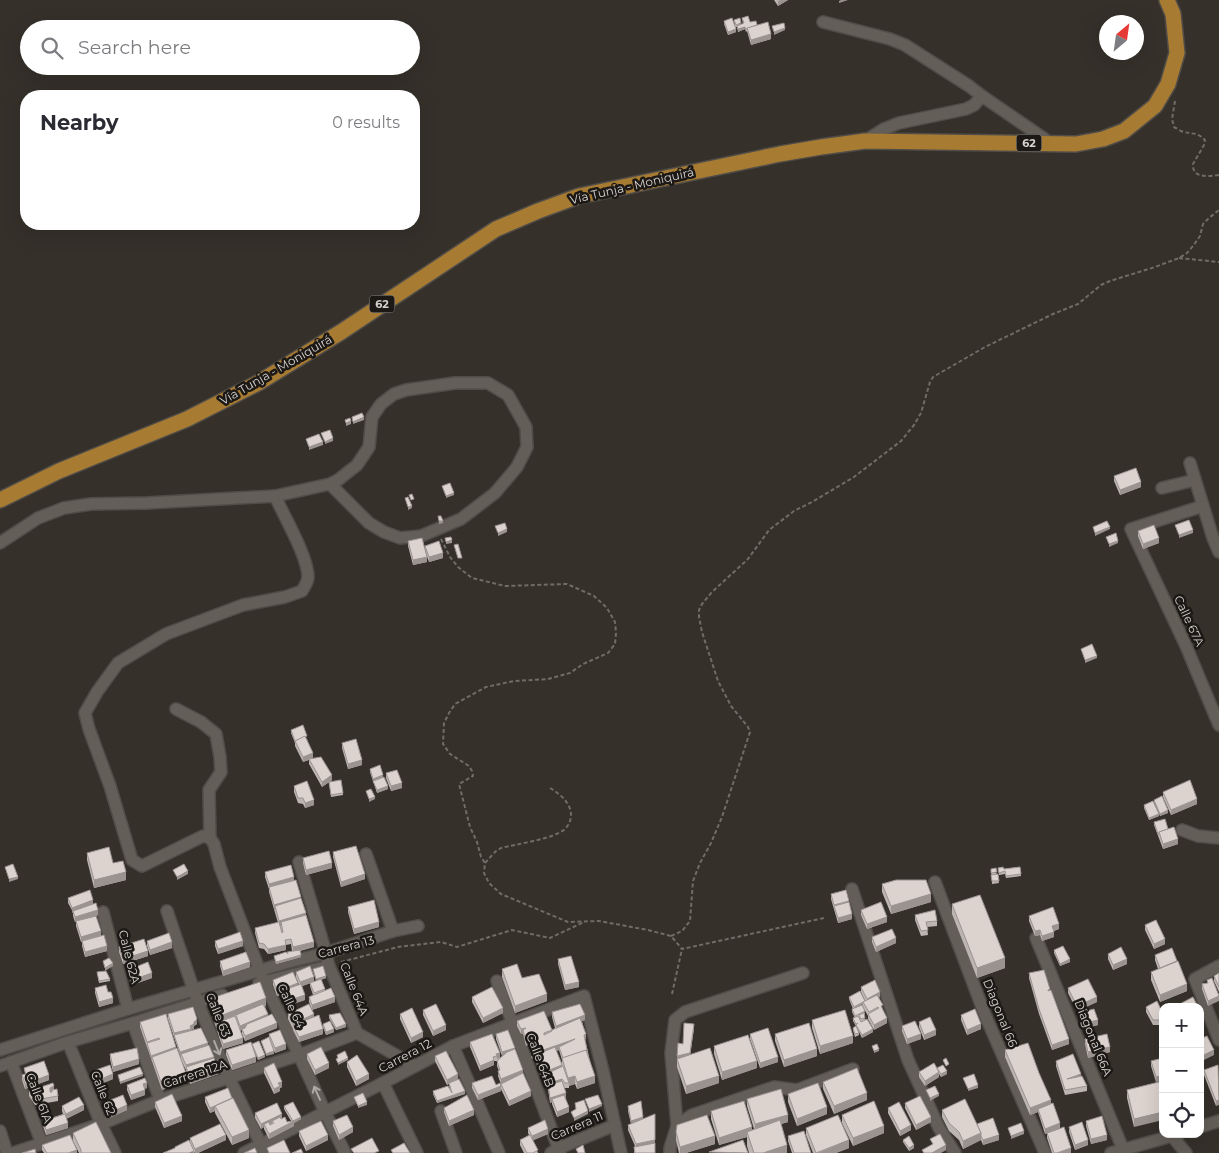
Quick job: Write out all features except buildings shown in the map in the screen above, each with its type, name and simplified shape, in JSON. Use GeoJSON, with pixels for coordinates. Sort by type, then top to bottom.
{"type":"FeatureCollection","features":[{"type":"Feature","properties":{"kind":"main road","name":"Vía Tunja - Moniquirá"},"geometry":{"type":"LineString","coordinates":[[0,500],[59,471],[188,419],[258,383],[341,332],[496,229],[579,196],[780,154],[865,141],[972,141],[1076,144],[1103,139],[1124,131],[1155,106],[1168,84],[1177,53],[1173,14],[1167,0]]}},
{"type":"Feature","properties":{"kind":"street"},"geometry":{"type":"LineString","coordinates":[[823,22],[890,39],[905,45],[970,86],[1052,144]]}},
{"type":"Feature","properties":{"kind":"street"},"geometry":{"type":"LineString","coordinates":[[865,141],[884,128],[966,109],[974,105],[982,96]]}},
{"type":"Feature","properties":{"kind":"street"},"geometry":{"type":"LineString","coordinates":[[0,543],[38,518],[64,508],[92,504],[275,496],[330,484],[357,465],[369,447],[372,417],[381,404],[394,394],[406,390],[455,383],[488,383],[508,395],[526,427],[527,448],[518,466],[495,493],[461,519],[421,536],[400,538],[384,532],[369,523],[330,484]]}},
{"type":"Feature","properties":{"kind":"street"},"geometry":{"type":"LineString","coordinates":[[1190,463],[1219,552]]}},
{"type":"Feature","properties":{"kind":"street"},"geometry":{"type":"LineString","coordinates":[[1162,488],[1195,480]]}},
{"type":"Feature","properties":{"kind":"street"},"geometry":{"type":"LineString","coordinates":[[210,838],[204,836],[142,866],[132,860],[110,786],[85,713],[97,692],[118,664],[166,634],[243,605],[285,597],[302,591],[308,579],[307,569],[300,547],[275,496]]}},
{"type":"Feature","properties":{"kind":"street","name":"Calle 67A"},"geometry":{"type":"LineString","coordinates":[[1203,506],[1131,529],[1186,646],[1219,725]]}},
{"type":"Feature","properties":{"kind":"street","name":"Calle 64"},"geometry":{"type":"LineString","coordinates":[[176,709],[201,722],[216,734],[221,772],[209,790],[210,838],[214,844],[220,867],[262,976],[346,1153]]}},
{"type":"Feature","properties":{"kind":"street"},"geometry":{"type":"LineString","coordinates":[[1182,830],[1198,836],[1219,838]]}},
{"type":"Feature","properties":{"kind":"street"},"geometry":{"type":"LineString","coordinates":[[366,854],[393,932]]}},
{"type":"Feature","properties":{"kind":"street","name":"Calle 64A"},"geometry":{"type":"LineString","coordinates":[[298,862],[329,966],[357,1033],[415,1066]]}},
{"type":"Feature","properties":{"kind":"street","name":"Diagonal 66"},"geometry":{"type":"LineString","coordinates":[[935,882],[985,1015],[1045,1153]]}},
{"type":"Feature","properties":{"kind":"street"},"geometry":{"type":"LineString","coordinates":[[852,889],[908,1060],[939,1128],[955,1153]]}},
{"type":"Feature","properties":{"kind":"street","name":"Calle 63"},"geometry":{"type":"LineString","coordinates":[[168,911],[198,1002],[229,1078],[263,1149]]}},
{"type":"Feature","properties":{"kind":"street","name":"Calle 62A"},"geometry":{"type":"LineString","coordinates":[[103,912],[128,1009]]}},
{"type":"Feature","properties":{"kind":"street","name":"Carrera 13"},"geometry":{"type":"LineString","coordinates":[[5,1064],[68,1042],[240,989],[292,961],[326,954],[393,932],[418,926]]}},
{"type":"Feature","properties":{"kind":"street","name":"Diagonal 66A"},"geometry":{"type":"LineString","coordinates":[[1036,938],[1123,1149]]}},
{"type":"Feature","properties":{"kind":"street","name":"Carrera 13"},"geometry":{"type":"LineString","coordinates":[[0,1050],[194,990],[262,976],[329,966]]}},
{"type":"Feature","properties":{"kind":"street"},"geometry":{"type":"LineString","coordinates":[[1219,966],[1195,979],[1215,1022],[1219,1040]]}},
{"type":"Feature","properties":{"kind":"street"},"geometry":{"type":"LineString","coordinates":[[670,1153],[677,1126],[671,1053],[675,1020],[685,1012],[803,973]]}},
{"type":"Feature","properties":{"kind":"street","name":"Calle 64B"},"geometry":{"type":"LineString","coordinates":[[497,981],[557,1151]]}},
{"type":"Feature","properties":{"kind":"street","name":"Carrera 12"},"geometry":{"type":"LineString","coordinates":[[244,1153],[263,1149],[325,1112],[452,1046],[584,996],[615,1125]]}},
{"type":"Feature","properties":{"kind":"street"},"geometry":{"type":"LineString","coordinates":[[133,1023],[160,1100]]}},
{"type":"Feature","properties":{"kind":"street","name":"Carrera 12A"},"geometry":{"type":"LineString","coordinates":[[13,1153],[101,1124],[160,1100],[299,1055],[357,1033]]}},
{"type":"Feature","properties":{"kind":"street","name":"Calle 62"},"geometry":{"type":"LineString","coordinates":[[68,1042],[101,1124],[115,1153]]}},
{"type":"Feature","properties":{"kind":"street"},"geometry":{"type":"LineString","coordinates":[[452,1046],[499,1153]]}},
{"type":"Feature","properties":{"kind":"street","name":"Calle 61A"},"geometry":{"type":"LineString","coordinates":[[5,1064],[42,1144]]}},
{"type":"Feature","properties":{"kind":"street"},"geometry":{"type":"LineString","coordinates":[[677,1126],[692,1115],[774,1087],[797,1090],[854,1069]]}},
{"type":"Feature","properties":{"kind":"street"},"geometry":{"type":"LineString","coordinates":[[383,1083],[417,1153]]}},
{"type":"Feature","properties":{"kind":"street"},"geometry":{"type":"LineString","coordinates":[[441,1111],[456,1153]]}},
{"type":"Feature","properties":{"kind":"street"},"geometry":{"type":"LineString","coordinates":[[1204,1126],[1219,1121]]}},
{"type":"Feature","properties":{"kind":"street"},"geometry":{"type":"LineString","coordinates":[[615,1125],[621,1153]]}},
{"type":"Feature","properties":{"kind":"street","name":"Carrera 11"},"geometry":{"type":"LineString","coordinates":[[557,1151],[615,1125]]}},
{"type":"Feature","properties":{"kind":"street"},"geometry":{"type":"LineString","coordinates":[[0,1131],[7,1153]]}},
{"type":"Feature","properties":{"kind":"street"},"geometry":{"type":"LineString","coordinates":[[1111,1153],[1165,1138]]}},
{"type":"Feature","properties":{"kind":"street"},"geometry":{"type":"LineString","coordinates":[[1178,1138],[1186,1153]]}},
{"type":"Feature","properties":{"kind":"path"},"geometry":{"type":"LineString","coordinates":[[1168,84],[1175,96],[1172,119],[1174,127],[1183,132],[1200,135],[1205,140],[1192,168],[1198,175],[1219,175]]}},
{"type":"Feature","properties":{"kind":"path"},"geometry":{"type":"LineString","coordinates":[[671,936],[682,931],[690,921],[693,881],[722,817],[750,732],[731,706],[718,681],[699,617],[699,610],[705,599],[748,559],[769,530],[794,511],[854,476],[901,441],[921,413],[930,382],[938,373],[985,346],[1078,304],[1110,281],[1179,258],[1194,246],[1200,236],[1203,224],[1219,210]]}},
{"type":"Feature","properties":{"kind":"path"},"geometry":{"type":"LineString","coordinates":[[1179,258],[1219,262]]}},
{"type":"Feature","properties":{"kind":"path"},"geometry":{"type":"LineString","coordinates":[[437,530],[450,557],[458,567],[472,578],[505,586],[567,584],[594,596],[607,608],[615,622],[615,644],[608,653],[583,664],[570,673],[548,680],[514,681],[486,687],[455,704],[449,713],[444,723],[443,744],[450,754],[469,766],[472,771],[473,776],[459,784],[470,826],[481,858],[485,862]]}},
{"type":"Feature","properties":{"kind":"path"},"geometry":{"type":"LineString","coordinates":[[550,788],[560,794],[571,808],[571,819],[566,828],[551,836],[500,848],[485,862],[484,873],[489,883],[501,894],[568,922],[599,921],[648,930],[671,936],[682,949]]}},
{"type":"Feature","properties":{"kind":"path"},"geometry":{"type":"LineString","coordinates":[[682,949],[824,918]]}},
{"type":"Feature","properties":{"kind":"path","name":"Carrera 13"},"geometry":{"type":"LineString","coordinates":[[329,966],[398,947],[442,942],[457,946],[512,930],[550,938],[584,921]]}},
{"type":"Feature","properties":{"kind":"path"},"geometry":{"type":"LineString","coordinates":[[672,994],[682,949]]}}]}
